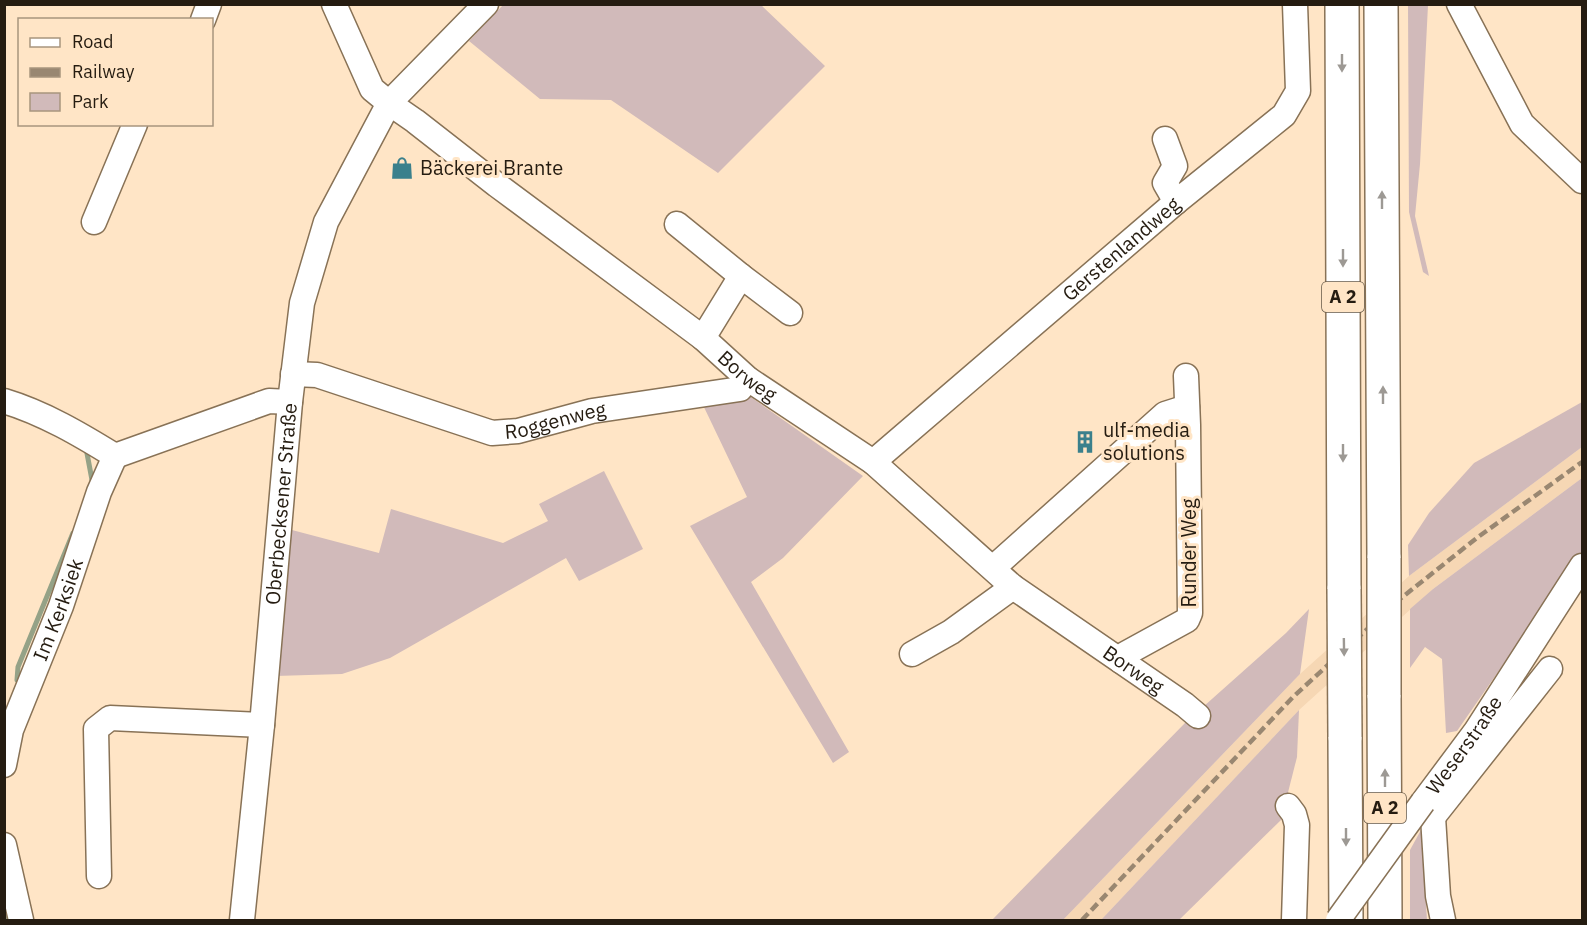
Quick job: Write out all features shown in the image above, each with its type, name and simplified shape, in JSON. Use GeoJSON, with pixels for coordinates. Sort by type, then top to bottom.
{"type":"FeatureCollection","features":[{"type":"Feature","properties":{"kind":"highway","name":"A 2"},"geometry":{"type":"LineString","coordinates":[[1341,4],[1346,921]]}},
{"type":"Feature","properties":{"kind":"highway","name":"A 2"},"geometry":{"type":"LineString","coordinates":[[1381,4],[1385,921]]}},
{"type":"Feature","properties":{"kind":"street","name":"Borweg"},"geometry":{"type":"LineString","coordinates":[[334,4],[372,89],[703,338],[748,379],[873,462],[1013,587],[1198,716]]}},
{"type":"Feature","properties":{"kind":"street","name":"Oberbecksener Straße"},"geometry":{"type":"LineString","coordinates":[[242,921],[262,725],[290,402],[302,303],[326,222],[389,103],[486,4]]}},
{"type":"Feature","properties":{"kind":"street","name":"Gerstenlandweg"},"geometry":{"type":"LineString","coordinates":[[873,462],[1176,202],[1284,115],[1298,91],[1294,4]]}},
{"type":"Feature","properties":{"kind":"street"},"geometry":{"type":"LineString","coordinates":[[1459,4],[1522,124],[1582,181]]}},
{"type":"Feature","properties":{"kind":"street"},"geometry":{"type":"LineString","coordinates":[[94,222],[134,126]]}},
{"type":"Feature","properties":{"kind":"street"},"geometry":{"type":"LineString","coordinates":[[1165,139],[1175,165],[1165,183],[1176,202]]}},
{"type":"Feature","properties":{"kind":"street"},"geometry":{"type":"LineString","coordinates":[[677,224],[790,313]]}},
{"type":"Feature","properties":{"kind":"street"},"geometry":{"type":"LineString","coordinates":[[703,338],[741,276]]}},
{"type":"Feature","properties":{"kind":"street","name":"Roggenweg"},"geometry":{"type":"LineString","coordinates":[[293,374],[317,375],[492,433],[518,431],[592,411],[740,389],[748,379]]}},
{"type":"Feature","properties":{"kind":"street","name":"Runder Weg"},"geometry":{"type":"LineString","coordinates":[[1121,661],[1125,654],[1187,620],[1190,613],[1186,376]]}},
{"type":"Feature","properties":{"kind":"street"},"geometry":{"type":"LineString","coordinates":[[4,401],[79,434],[115,456],[269,401],[290,402]]}},
{"type":"Feature","properties":{"kind":"street"},"geometry":{"type":"LineString","coordinates":[[993,568],[1165,414],[1186,407]]}},
{"type":"Feature","properties":{"kind":"street","name":"Im Kerksiek"},"geometry":{"type":"LineString","coordinates":[[4,765],[15,695],[61,606],[99,492],[115,456]]}},
{"type":"Feature","properties":{"kind":"street","name":"Weserstraße"},"geometry":{"type":"LineString","coordinates":[[1338,921],[1428,810],[1476,731],[1574,595],[1582,566]]}},
{"type":"Feature","properties":{"kind":"street"},"geometry":{"type":"LineString","coordinates":[[912,654],[951,632],[1013,587]]}},
{"type":"Feature","properties":{"kind":"street"},"geometry":{"type":"LineString","coordinates":[[1443,921],[1428,810],[1550,669]]}},
{"type":"Feature","properties":{"kind":"street"},"geometry":{"type":"LineString","coordinates":[[99,876],[96,729],[110,718],[262,725]]}},
{"type":"Feature","properties":{"kind":"street"},"geometry":{"type":"LineString","coordinates":[[1288,806],[1294,814],[1297,825],[1294,921]]}},
{"type":"Feature","properties":{"kind":"street"},"geometry":{"type":"LineString","coordinates":[[4,845],[21,921]]}},
{"type":"Feature","properties":{"kind":"shaded area"},"geometry":{"type":"Polygon","coordinates":[[[1582,447],[1582,478],[1433,589],[1299,710],[1101,920],[1063,920],[1300,674],[1409,576],[1582,447]]]}},
{"type":"Feature","properties":{"kind":"green space"},"geometry":{"type":"Polygon","coordinates":[[[503,5],[761,5],[825,66],[718,173],[611,100],[540,99],[469,41],[503,5]]]}},
{"type":"Feature","properties":{"kind":"green space"},"geometry":{"type":"Polygon","coordinates":[[[1408,5],[1428,5],[1415,216],[1429,276],[1423,272],[1409,212],[1408,5]]]}},
{"type":"Feature","properties":{"kind":"green space"},"geometry":{"type":"Polygon","coordinates":[[[745,393],[863,476],[783,558],[751,582],[849,752],[833,763],[690,526],[747,497],[702,403],[745,393]]]}},
{"type":"Feature","properties":{"kind":"green space"},"geometry":{"type":"Polygon","coordinates":[[[1582,402],[1582,447],[1409,576],[1408,545],[1429,513],[1474,463],[1582,402]]]}},
{"type":"Feature","properties":{"kind":"green space"},"geometry":{"type":"Polygon","coordinates":[[[604,471],[643,549],[579,581],[566,558],[390,658],[342,674],[275,676],[292,530],[379,553],[391,509],[503,543],[548,521],[539,504],[604,471]]]}},
{"type":"Feature","properties":{"kind":"green space"},"geometry":{"type":"Polygon","coordinates":[[[1582,478],[1582,551],[1457,731],[1446,733],[1442,659],[1425,647],[1410,668],[1410,609],[1433,589],[1582,478]]]}},
{"type":"Feature","properties":{"kind":"green space"},"geometry":{"type":"Polygon","coordinates":[[[1309,609],[1300,674],[1063,920],[992,920],[1185,723],[1286,633],[1309,609]]]}},
{"type":"Feature","properties":{"kind":"green space"},"geometry":{"type":"Polygon","coordinates":[[[1299,710],[1297,757],[1281,820],[1179,920],[1101,920],[1299,710]]]}},
{"type":"Feature","properties":{"kind":"green space"},"geometry":{"type":"Polygon","coordinates":[[[1421,830],[1427,920],[1410,920],[1410,850],[1421,830]]]}},
{"type":"Feature","properties":{"kind":"waterway"},"geometry":{"type":"LineString","coordinates":[[86,448],[92,480]]}},
{"type":"Feature","properties":{"kind":"waterway"},"geometry":{"type":"LineString","coordinates":[[17,680],[18,667],[73,533]]}},
{"type":"Feature","properties":{"kind":"waterway"},"geometry":{"type":"LineString","coordinates":[[4,914],[6,920]]}},
{"type":"Feature","properties":{"kind":"railway"},"geometry":{"type":"LineString","coordinates":[[1082,920],[1293,697],[1400,599],[1478,537],[1582,462]]}},
{"type":"Feature","properties":{"kind":"place","name":"Bäckerei Brante"},"geometry":{"type":"Point","coordinates":[402,168]}},
{"type":"Feature","properties":{"kind":"place","name":"ulf-media solutions"},"geometry":{"type":"Point","coordinates":[1085,442]}}]}
